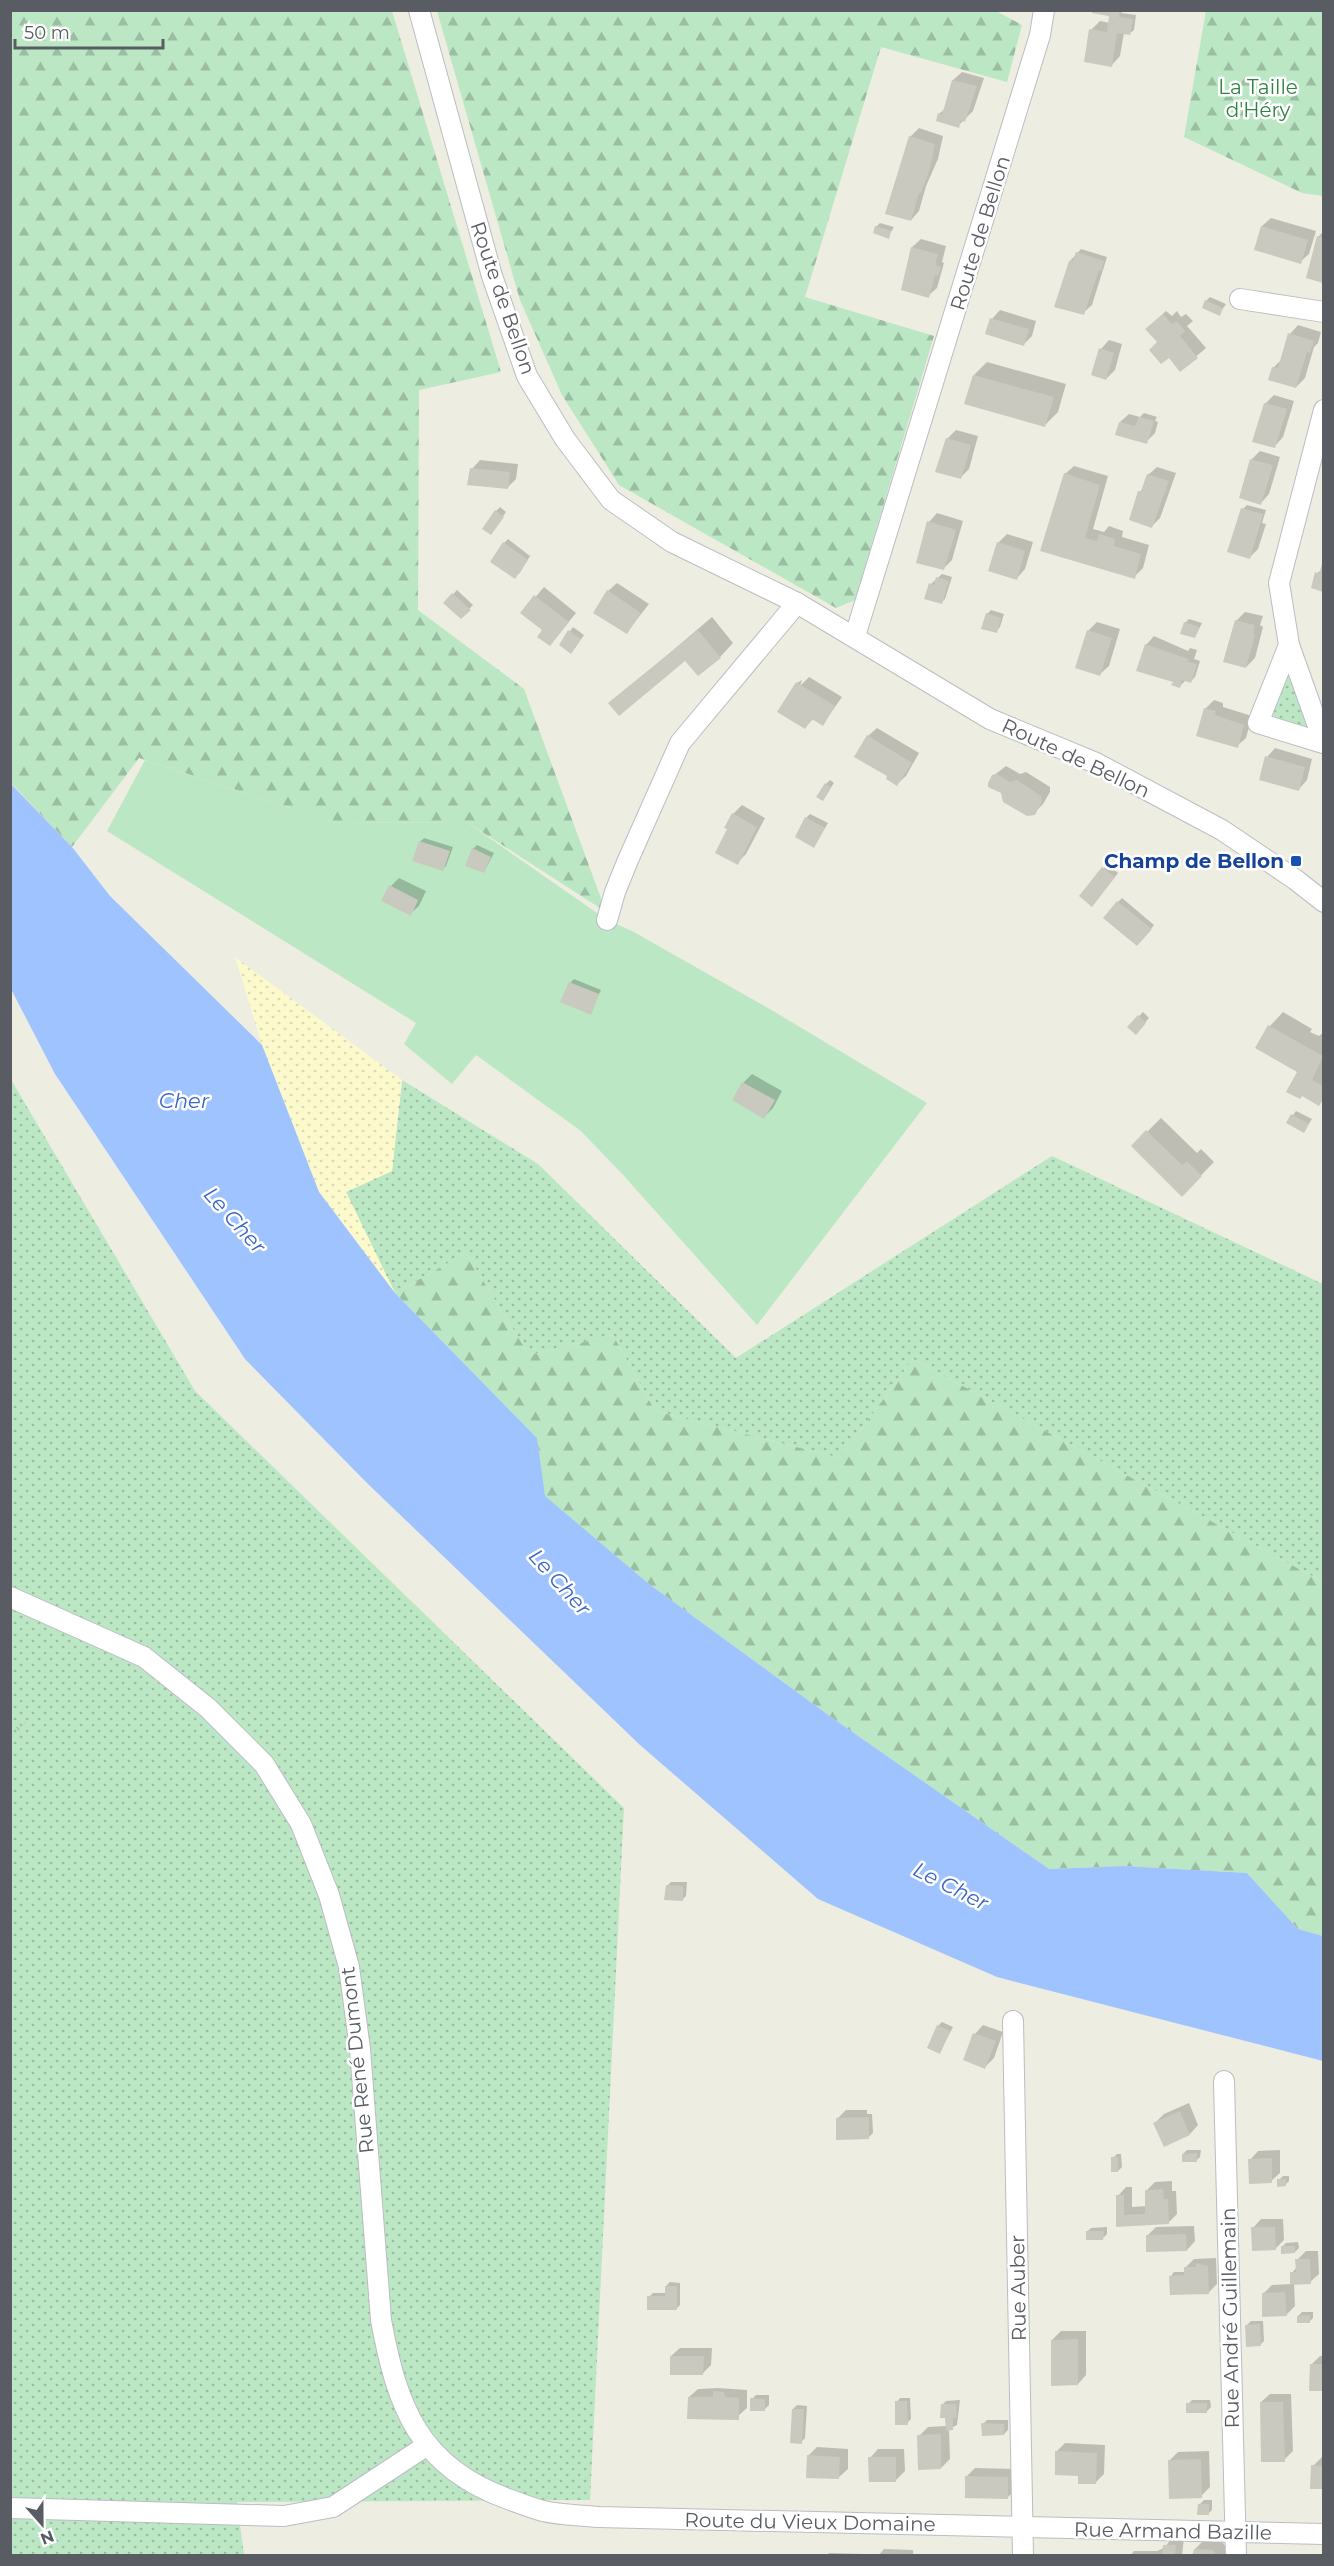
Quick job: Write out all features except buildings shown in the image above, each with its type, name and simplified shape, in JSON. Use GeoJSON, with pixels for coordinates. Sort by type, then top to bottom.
{"type":"FeatureCollection","features":[{"type":"Feature","properties":{"kind":"street","name":"Route de Bellon"},"geometry":{"type":"LineString","coordinates":[[419,10],[492,276],[527,376],[565,439],[611,500],[672,542],[797,603],[990,719],[1096,763],[1222,830],[1287,874],[1323,902]]}},
{"type":"Feature","properties":{"kind":"street","name":"Route de Bellon"},"geometry":{"type":"LineString","coordinates":[[855,636],[1040,35],[1044,10]]}},
{"type":"Feature","properties":{"kind":"street"},"geometry":{"type":"LineString","coordinates":[[1240,299],[1323,312]]}},
{"type":"Feature","properties":{"kind":"street"},"geometry":{"type":"LineString","coordinates":[[1290,645],[1258,723],[1323,743],[1290,645],[1278,583],[1323,410]]}},
{"type":"Feature","properties":{"kind":"street"},"geometry":{"type":"LineString","coordinates":[[607,920],[628,860],[680,743],[797,603]]}},
{"type":"Feature","properties":{"kind":"street","name":"Rue René Dumont"},"geometry":{"type":"LineString","coordinates":[[10,1598],[144,1657],[208,1708],[264,1764],[301,1824],[328,1895],[349,1967],[360,2049],[381,2320],[389,2364],[403,2405],[426,2446],[452,2469],[484,2490],[542,2511],[597,2517]]}},
{"type":"Feature","properties":{"kind":"street","name":"Rue Auber"},"geometry":{"type":"LineString","coordinates":[[1013,2021],[1023,2556]]}},
{"type":"Feature","properties":{"kind":"street","name":"Rue André Guillemain"},"geometry":{"type":"LineString","coordinates":[[1224,2081],[1236,2556]]}},
{"type":"Feature","properties":{"kind":"street"},"geometry":{"type":"LineString","coordinates":[[10,2508],[284,2516],[333,2506],[426,2446]]}},
{"type":"Feature","properties":{"kind":"street","name":"Route du Vieux Domaine"},"geometry":{"type":"LineString","coordinates":[[597,2517],[1022,2528]]}},
{"type":"Feature","properties":{"kind":"street","name":"Rue Armand Bazille"},"geometry":{"type":"LineString","coordinates":[[1022,2528],[1323,2534]]}},
{"type":"Feature","properties":{"kind":"green space"},"geometry":{"type":"Polygon","coordinates":[[[994,10],[1022,25],[1007,82],[881,47],[805,297],[934,336],[855,600],[836,608],[619,485],[562,395],[520,300],[437,11],[994,10]]]}},
{"type":"Feature","properties":{"kind":"green space"},"geometry":{"type":"Polygon","coordinates":[[[11,11],[392,11],[501,372],[419,390],[418,610],[524,689],[606,912],[468,823],[334,822],[139,758],[72,847],[11,783],[11,11]]]}},
{"type":"Feature","properties":{"kind":"green space","name":"La Taille d'Héry"},"geometry":{"type":"Polygon","coordinates":[[[1206,11],[1323,11],[1323,196],[1302,193],[1184,137],[1206,11]]]}},
{"type":"Feature","properties":{"kind":"green space"},"geometry":{"type":"Polygon","coordinates":[[[1288,664],[1307,728],[1270,715],[1288,664]]]}},
{"type":"Feature","properties":{"kind":"green space"},"geometry":{"type":"Polygon","coordinates":[[[145,760],[334,822],[468,823],[607,920],[632,931],[768,1008],[927,1103],[757,1325],[581,1131],[476,1055],[452,1084],[404,1044],[416,1023],[107,831],[145,760]]]}},
{"type":"Feature","properties":{"kind":"green space"},"geometry":{"type":"Polygon","coordinates":[[[10,1078],[195,1391],[624,1808],[590,2500],[237,2502],[244,2555],[11,2555],[10,1078]]]}},
{"type":"Feature","properties":{"kind":"green space"},"geometry":{"type":"Polygon","coordinates":[[[402,1080],[538,1164],[736,1358],[1052,1156],[1323,1284],[1323,1582],[913,1359],[840,1458],[655,1411],[613,1335],[529,1355],[466,1253],[395,1293],[346,1192],[392,1171],[402,1080]]]}},
{"type":"Feature","properties":{"kind":"green space"},"geometry":{"type":"Polygon","coordinates":[[[466,1253],[529,1355],[613,1335],[655,1411],[840,1458],[913,1359],[1323,1582],[1323,1936],[1298,1929],[1247,1873],[1124,1866],[1049,1869],[831,1717],[649,1584],[544,1496],[537,1438],[395,1293],[466,1253]]]}},
{"type":"Feature","properties":{"kind":"sand"},"geometry":{"type":"Polygon","coordinates":[[[235,957],[402,1080],[392,1171],[346,1192],[395,1293],[319,1192],[262,1045],[235,957]]]}},
{"type":"Feature","properties":{"kind":"water","name":"Cher"},"geometry":{"type":"Polygon","coordinates":[[[10,783],[72,847],[110,896],[262,1045],[319,1192],[395,1293],[537,1438],[545,1496],[649,1584],[831,1717],[1049,1869],[1124,1866],[1247,1873],[1298,1929],[1323,1936],[1323,2061],[997,1977],[818,1899],[640,1745],[367,1483],[245,1359],[55,1074],[11,989],[10,783]]]}},
{"type":"Feature","properties":{"kind":"railway"},"geometry":{"type":"LineString","coordinates":[[10,1735],[25,1723]]}},
{"type":"Feature","properties":{"kind":"place","name":"Champ de Bellon"},"geometry":{"type":"Point","coordinates":[1296,861]}},
{"type":"Feature","properties":{"kind":"water label","name":"Le Cher"},"geometry":{"type":"Point","coordinates":[235,1220]}},
{"type":"Feature","properties":{"kind":"water label","name":"Le Cher"},"geometry":{"type":"Point","coordinates":[560,1582]}},
{"type":"Feature","properties":{"kind":"water label","name":"Le Cher"},"geometry":{"type":"Point","coordinates":[951,1886]}}]}
